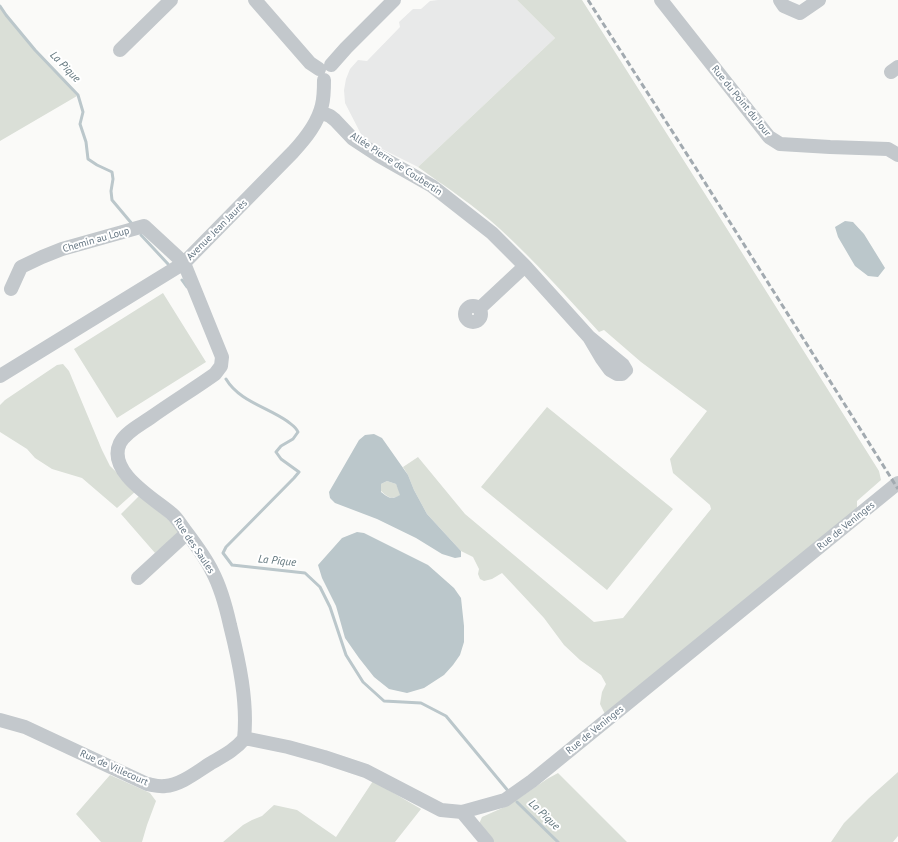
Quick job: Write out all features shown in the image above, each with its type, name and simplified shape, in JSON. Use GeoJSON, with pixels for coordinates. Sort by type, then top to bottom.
{"type":"FeatureCollection","features":[{"type":"Feature","properties":{"kind":"street"},"geometry":{"type":"LineString","coordinates":[[120,50],[170,0]]}},
{"type":"Feature","properties":{"kind":"street"},"geometry":{"type":"LineString","coordinates":[[255,0],[310,63],[325,71],[394,0]]}},
{"type":"Feature","properties":{"kind":"street","name":"Rue du Point du Jour"},"geometry":{"type":"LineString","coordinates":[[661,0],[769,137],[780,144],[888,149],[898,155]]}},
{"type":"Feature","properties":{"kind":"street"},"geometry":{"type":"LineString","coordinates":[[780,0],[784,6],[800,12],[819,0]]}},
{"type":"Feature","properties":{"kind":"street","name":"Avenue Jean Jaurès"},"geometry":{"type":"LineString","coordinates":[[0,376],[184,263],[310,133],[323,103],[325,71]]}},
{"type":"Feature","properties":{"kind":"street","name":"Allée Pierre de Coubertin"},"geometry":{"type":"LineString","coordinates":[[320,112],[335,120],[353,139],[379,156],[432,186],[492,233],[589,337]]}},
{"type":"Feature","properties":{"kind":"street","name":"Chemin au Loup"},"geometry":{"type":"LineString","coordinates":[[11,289],[21,267],[42,256],[144,226],[184,263]]}},
{"type":"Feature","properties":{"kind":"street","name":"Rue des Saules"},"geometry":{"type":"LineString","coordinates":[[184,263],[222,357],[221,366],[215,374],[154,415],[125,437],[120,444],[118,457],[120,466],[129,480],[173,514],[201,552],[222,593],[242,681],[245,717],[244,740]]}},
{"type":"Feature","properties":{"kind":"street"},"geometry":{"type":"LineString","coordinates":[[479,308],[524,266]]}},
{"type":"Feature","properties":{"kind":"street","name":"Rue de Veninges"},"geometry":{"type":"LineString","coordinates":[[244,740],[249,739],[288,747],[338,761],[366,771],[441,810],[462,812],[506,800],[532,781],[898,483]]}},
{"type":"Feature","properties":{"kind":"street"},"geometry":{"type":"LineString","coordinates":[[138,578],[187,533]]}},
{"type":"Feature","properties":{"kind":"street","name":"Rue de Villecourt"},"geometry":{"type":"LineString","coordinates":[[0,720],[25,727],[147,784],[156,786],[165,786],[187,778],[235,748],[244,740]]}},
{"type":"Feature","properties":{"kind":"street"},"geometry":{"type":"LineString","coordinates":[[462,812],[487,842]]}},
{"type":"Feature","properties":{"kind":"shaded area"},"geometry":{"type":"Polygon","coordinates":[[[517,0],[555,38],[418,167],[364,140],[345,103],[344,90],[350,69],[358,60],[367,61],[400,27],[399,22],[413,9],[421,9],[430,1],[517,0]]]}},
{"type":"Feature","properties":{"kind":"shaded area"},"geometry":{"type":"Polygon","coordinates":[[[517,0],[582,0],[879,471],[881,480],[857,501],[857,510],[606,716],[600,704],[602,692],[606,684],[601,675],[580,660],[564,645],[544,618],[502,573],[492,579],[484,581],[480,579],[478,574],[479,569],[473,557],[461,551],[427,514],[403,467],[418,457],[465,514],[594,622],[623,618],[711,509],[710,505],[673,473],[670,459],[707,411],[641,362],[604,330],[599,332],[563,292],[500,229],[418,167],[555,38],[517,0]]]}},
{"type":"Feature","properties":{"kind":"shaded area"},"geometry":{"type":"Polygon","coordinates":[[[0,8],[34,50],[50,65],[77,96],[0,141],[0,8]]]}},
{"type":"Feature","properties":{"kind":"shaded area"},"geometry":{"type":"Polygon","coordinates":[[[845,221],[853,222],[864,234],[885,268],[878,277],[868,276],[855,266],[838,237],[835,227],[845,221]]]}},
{"type":"Feature","properties":{"kind":"shaded area"},"geometry":{"type":"Polygon","coordinates":[[[163,293],[206,362],[117,418],[74,349],[163,293]]]}},
{"type":"Feature","properties":{"kind":"shaded area"},"geometry":{"type":"Polygon","coordinates":[[[63,364],[69,371],[110,466],[136,491],[117,508],[82,478],[52,469],[35,458],[27,449],[0,432],[0,405],[5,400],[57,365],[63,364]]]}},
{"type":"Feature","properties":{"kind":"shaded area"},"geometry":{"type":"Polygon","coordinates":[[[547,407],[673,509],[607,590],[481,487],[547,407]]]}},
{"type":"Feature","properties":{"kind":"shaded area"},"geometry":{"type":"Polygon","coordinates":[[[374,434],[382,438],[408,475],[427,514],[461,551],[461,557],[455,558],[442,554],[416,538],[377,519],[335,503],[330,498],[329,492],[359,440],[365,435],[374,434]],[[387,481],[381,484],[381,492],[390,498],[400,495],[396,484],[387,481]]]}},
{"type":"Feature","properties":{"kind":"shaded area"},"geometry":{"type":"Polygon","coordinates":[[[387,481],[396,484],[401,495],[390,498],[381,491],[381,484],[387,481]]]}},
{"type":"Feature","properties":{"kind":"shaded area"},"geometry":{"type":"Polygon","coordinates":[[[140,495],[181,531],[155,553],[121,514],[140,495]]]}},
{"type":"Feature","properties":{"kind":"shaded area"},"geometry":{"type":"Polygon","coordinates":[[[357,532],[364,533],[428,565],[454,588],[461,598],[464,642],[460,655],[444,675],[424,688],[407,693],[389,689],[374,677],[345,638],[336,606],[322,578],[318,565],[342,538],[357,532]]]}},
{"type":"Feature","properties":{"kind":"shaded area"},"geometry":{"type":"Polygon","coordinates":[[[898,772],[898,836],[893,842],[831,842],[844,823],[898,772]]]}},
{"type":"Feature","properties":{"kind":"shaded area"},"geometry":{"type":"Polygon","coordinates":[[[558,773],[627,842],[492,842],[479,824],[482,817],[509,805],[558,773]]]}},
{"type":"Feature","properties":{"kind":"shaded area"},"geometry":{"type":"Polygon","coordinates":[[[110,775],[150,793],[156,801],[142,842],[101,842],[76,814],[110,775]]]}},
{"type":"Feature","properties":{"kind":"shaded area"},"geometry":{"type":"Polygon","coordinates":[[[373,781],[421,809],[395,842],[223,842],[243,825],[262,816],[274,805],[297,810],[336,837],[373,781]]]}},
{"type":"Feature","properties":{"kind":"waterway","name":"La Pique"},"geometry":{"type":"LineString","coordinates":[[0,6],[35,50],[78,95],[83,112],[80,124],[86,142],[88,159],[112,172],[112,200],[133,225]]}},
{"type":"Feature","properties":{"kind":"waterway","name":"La Pique"},"geometry":{"type":"LineString","coordinates":[[141,235],[168,264]]}},
{"type":"Feature","properties":{"kind":"waterway","name":"La Pique"},"geometry":{"type":"LineString","coordinates":[[182,280],[187,287]]}},
{"type":"Feature","properties":{"kind":"waterway","name":"La Pique"},"geometry":{"type":"LineString","coordinates":[[226,379],[238,393],[294,426],[298,432],[293,439],[281,446],[276,452],[281,459],[299,472],[226,547],[223,553],[232,565],[305,573],[320,587],[330,607],[346,655],[363,682],[384,701],[421,703],[446,716],[509,792]]}},
{"type":"Feature","properties":{"kind":"waterway","name":"La Pique"},"geometry":{"type":"LineString","coordinates":[[517,802],[558,842]]}},
{"type":"Feature","properties":{"kind":"railway"},"geometry":{"type":"LineString","coordinates":[[588,0],[898,489]]}}]}
